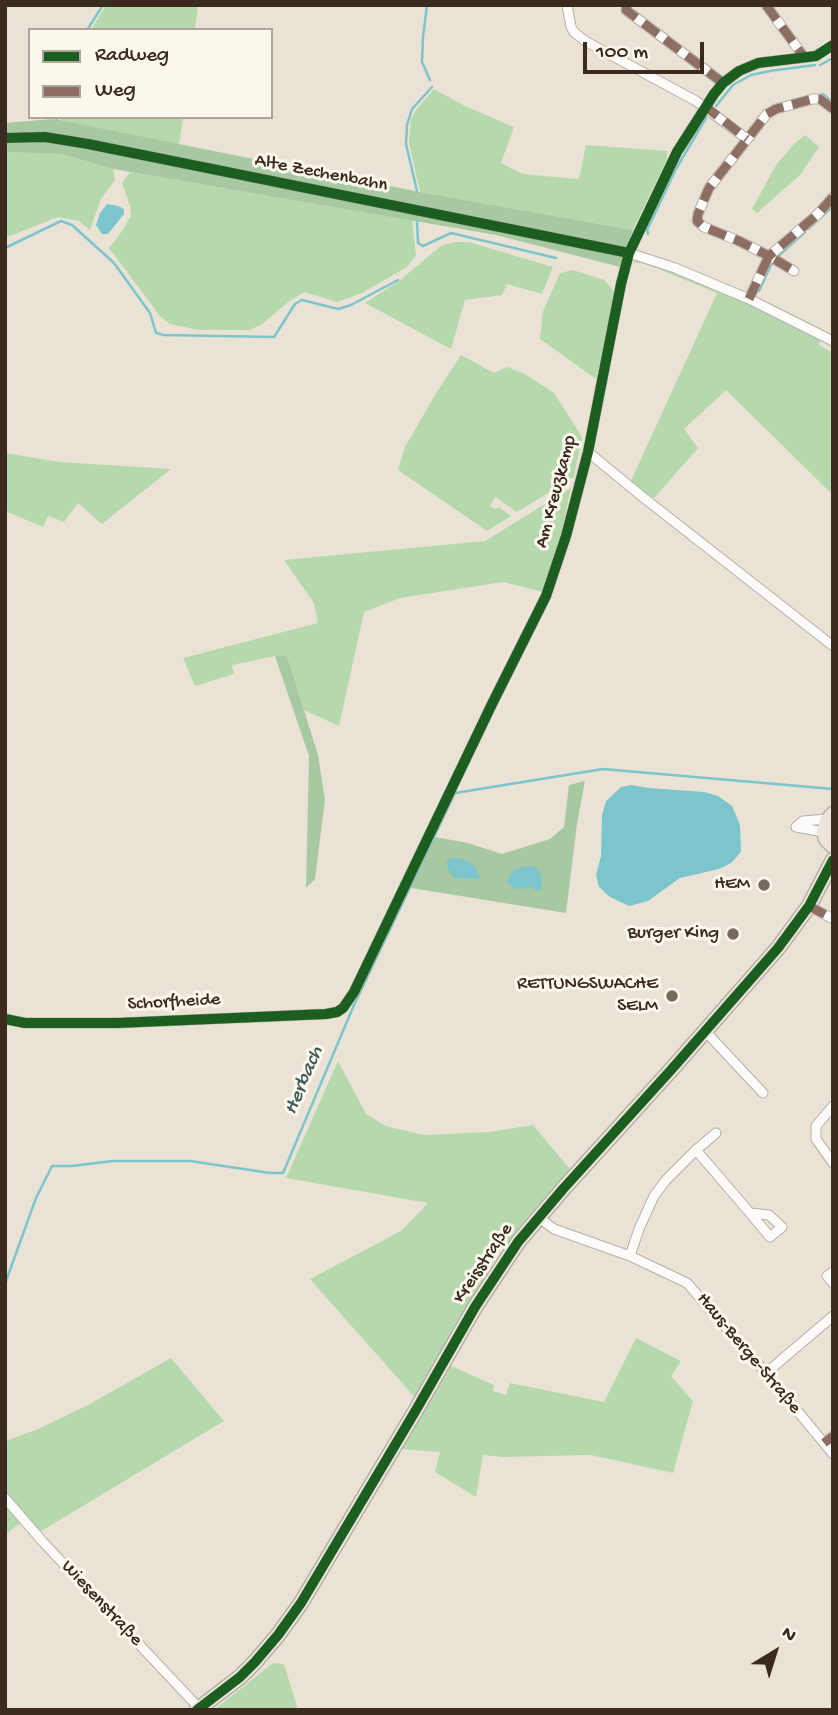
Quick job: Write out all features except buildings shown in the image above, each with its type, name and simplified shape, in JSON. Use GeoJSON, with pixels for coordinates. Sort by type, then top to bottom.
{"type":"FeatureCollection","features":[{"type":"Feature","properties":{"kind":"main road"},"geometry":{"type":"LineString","coordinates":[[829,822],[826,839],[833,846]]}},
{"type":"Feature","properties":{"kind":"main road","name":"Kreisstraße"},"geometry":{"type":"LineString","coordinates":[[198,1709],[240,1676],[278,1636],[508,1255],[538,1217],[778,948],[810,906],[833,860]]}},
{"type":"Feature","properties":{"kind":"street"},"geometry":{"type":"LineString","coordinates":[[567,5],[571,27],[585,41],[706,107],[747,139]]}},
{"type":"Feature","properties":{"kind":"street"},"geometry":{"type":"LineString","coordinates":[[766,5],[804,57]]}},
{"type":"Feature","properties":{"kind":"street"},"geometry":{"type":"LineString","coordinates":[[625,7],[723,83]]}},
{"type":"Feature","properties":{"kind":"street","name":"Am Kreuzkamp"},"geometry":{"type":"LineString","coordinates":[[343,1008],[354,992],[546,596],[566,536],[588,452],[629,253],[677,152],[714,94],[739,71],[758,63],[816,56],[833,46]]}},
{"type":"Feature","properties":{"kind":"street"},"geometry":{"type":"LineString","coordinates":[[794,271],[739,241],[704,227],[697,221],[698,214],[709,188],[767,114],[813,99],[820,99],[833,109]]}},
{"type":"Feature","properties":{"kind":"street","name":"Alte Zechenbahn"},"geometry":{"type":"LineString","coordinates":[[5,138],[45,137],[88,144],[629,253],[675,268],[749,299],[833,341]]}},
{"type":"Feature","properties":{"kind":"street"},"geometry":{"type":"LineString","coordinates":[[749,299],[769,256],[818,214],[833,197]]}},
{"type":"Feature","properties":{"kind":"street"},"geometry":{"type":"LineString","coordinates":[[588,452],[833,646]]}},
{"type":"Feature","properties":{"kind":"street"},"geometry":{"type":"LineString","coordinates":[[810,906],[833,919]]}},
{"type":"Feature","properties":{"kind":"street","name":"Schorfheide"},"geometry":{"type":"LineString","coordinates":[[5,1019],[25,1023],[118,1023],[326,1014],[343,1008]]}},
{"type":"Feature","properties":{"kind":"street"},"geometry":{"type":"LineString","coordinates":[[705,1031],[764,1093]]}},
{"type":"Feature","properties":{"kind":"street"},"geometry":{"type":"LineString","coordinates":[[833,1105],[816,1126],[816,1139],[833,1163]]}},
{"type":"Feature","properties":{"kind":"street"},"geometry":{"type":"LineString","coordinates":[[630,1256],[654,1196],[666,1180],[716,1133]]}},
{"type":"Feature","properties":{"kind":"street"},"geometry":{"type":"LineString","coordinates":[[696,1150],[750,1213]]}},
{"type":"Feature","properties":{"kind":"street","name":"Haus-Berge-Straße"},"geometry":{"type":"LineString","coordinates":[[538,1217],[554,1229],[630,1256],[687,1283],[833,1454]]}},
{"type":"Feature","properties":{"kind":"street"},"geometry":{"type":"LineString","coordinates":[[833,1272],[827,1276],[833,1283]]}},
{"type":"Feature","properties":{"kind":"street"},"geometry":{"type":"LineString","coordinates":[[766,1373],[833,1316]]}},
{"type":"Feature","properties":{"kind":"street"},"geometry":{"type":"LineString","coordinates":[[824,1443],[833,1436]]}},
{"type":"Feature","properties":{"kind":"street","name":"Wiesenstraße"},"geometry":{"type":"LineString","coordinates":[[5,1498],[198,1709]]}},
{"type":"Feature","properties":{"kind":"green space"},"geometry":{"type":"Polygon","coordinates":[[[106,5],[198,5],[195,28],[92,28],[106,5]]]}},
{"type":"Feature","properties":{"kind":"green space"},"geometry":{"type":"Polygon","coordinates":[[[434,89],[514,127],[501,163],[523,174],[579,179],[586,145],[667,151],[667,159],[633,230],[420,192],[409,143],[411,120],[415,111],[434,89]]]}},
{"type":"Feature","properties":{"kind":"green space"},"geometry":{"type":"Polygon","coordinates":[[[53,119],[420,192],[633,230],[620,267],[496,235],[113,169],[62,154],[5,152],[5,123],[53,119]]]}},
{"type":"Feature","properties":{"kind":"green space"},"geometry":{"type":"Polygon","coordinates":[[[60,119],[183,119],[179,145],[60,119]]]}},
{"type":"Feature","properties":{"kind":"green space"},"geometry":{"type":"Polygon","coordinates":[[[805,135],[819,147],[800,175],[757,213],[752,209],[776,165],[805,135]]]}},
{"type":"Feature","properties":{"kind":"green space"},"geometry":{"type":"Polygon","coordinates":[[[5,152],[62,154],[113,169],[115,180],[101,199],[90,230],[79,221],[58,217],[10,236],[5,235],[5,152]]]}},
{"type":"Feature","properties":{"kind":"green space"},"geometry":{"type":"Polygon","coordinates":[[[130,172],[412,220],[416,256],[407,267],[362,293],[337,302],[304,292],[261,325],[249,330],[198,330],[170,324],[160,316],[109,248],[131,216],[122,183],[130,172]]]}},
{"type":"Feature","properties":{"kind":"green space"},"geometry":{"type":"Polygon","coordinates":[[[469,242],[553,267],[542,294],[507,284],[502,295],[465,300],[451,349],[365,303],[399,281],[442,245],[469,242]]]}},
{"type":"Feature","properties":{"kind":"green space"},"geometry":{"type":"Polygon","coordinates":[[[642,260],[750,303],[821,340],[819,345],[833,353],[833,495],[726,390],[684,429],[698,448],[654,498],[630,483],[717,293],[646,264],[632,262],[642,260]]]}},
{"type":"Feature","properties":{"kind":"green space"},"geometry":{"type":"Polygon","coordinates":[[[573,270],[604,280],[615,295],[596,379],[540,339],[543,311],[560,273],[573,270]]]}},
{"type":"Feature","properties":{"kind":"green space"},"geometry":{"type":"Polygon","coordinates":[[[461,355],[494,373],[507,367],[525,374],[554,393],[582,437],[574,477],[517,512],[495,497],[490,506],[495,509],[499,507],[511,516],[487,531],[398,470],[405,447],[461,355]]]}},
{"type":"Feature","properties":{"kind":"green space"},"geometry":{"type":"Polygon","coordinates":[[[5,453],[60,462],[171,469],[102,524],[78,503],[64,522],[48,516],[43,527],[5,511],[5,453]]]}},
{"type":"Feature","properties":{"kind":"green space"},"geometry":{"type":"Polygon","coordinates":[[[571,488],[543,592],[503,582],[400,598],[364,612],[339,726],[304,710],[287,656],[232,665],[234,674],[195,686],[183,658],[318,623],[314,603],[284,560],[485,541],[571,488]]]}},
{"type":"Feature","properties":{"kind":"green space"},"geometry":{"type":"Polygon","coordinates":[[[275,656],[287,656],[318,755],[325,800],[315,879],[306,888],[309,756],[275,656]]]}},
{"type":"Feature","properties":{"kind":"green space"},"geometry":{"type":"Polygon","coordinates":[[[585,781],[566,913],[411,888],[435,837],[468,843],[502,854],[550,839],[564,827],[569,785],[585,781]]]}},
{"type":"Feature","properties":{"kind":"green space"},"geometry":{"type":"Polygon","coordinates":[[[338,1061],[366,1114],[386,1126],[423,1135],[489,1132],[533,1125],[570,1169],[500,1250],[417,1400],[310,1279],[401,1231],[428,1203],[286,1178],[338,1061]]]}},
{"type":"Feature","properties":{"kind":"green space"},"geometry":{"type":"Polygon","coordinates":[[[636,1338],[681,1361],[671,1376],[693,1401],[673,1473],[591,1455],[483,1455],[476,1497],[435,1472],[440,1452],[401,1449],[451,1366],[494,1385],[493,1391],[506,1395],[510,1383],[604,1402],[636,1338]]]}},
{"type":"Feature","properties":{"kind":"green space"},"geometry":{"type":"Polygon","coordinates":[[[171,1358],[224,1421],[33,1536],[21,1522],[5,1535],[5,1441],[38,1429],[90,1404],[171,1358]]]}},
{"type":"Feature","properties":{"kind":"green space"},"geometry":{"type":"Polygon","coordinates":[[[273,1663],[284,1664],[298,1710],[214,1710],[273,1663]]]}},
{"type":"Feature","properties":{"kind":"water"},"geometry":{"type":"Polygon","coordinates":[[[107,204],[124,209],[124,214],[108,234],[102,234],[96,225],[107,204]]]}},
{"type":"Feature","properties":{"kind":"water"},"geometry":{"type":"Polygon","coordinates":[[[631,785],[704,792],[718,796],[732,806],[740,825],[741,852],[731,863],[719,869],[680,878],[648,901],[629,906],[610,897],[599,887],[596,875],[601,856],[602,815],[606,801],[621,787],[631,785]]]}},
{"type":"Feature","properties":{"kind":"water"},"geometry":{"type":"Polygon","coordinates":[[[451,858],[465,860],[476,867],[480,879],[454,878],[446,862],[451,858]]]}},
{"type":"Feature","properties":{"kind":"water"},"geometry":{"type":"Polygon","coordinates":[[[531,866],[538,868],[541,876],[540,891],[531,888],[515,889],[507,881],[513,871],[531,866]]]}},
{"type":"Feature","properties":{"kind":"waterway"},"geometry":{"type":"LineString","coordinates":[[88,28],[103,5]]}},
{"type":"Feature","properties":{"kind":"waterway"},"geometry":{"type":"LineString","coordinates":[[427,5],[422,62],[430,80]]}},
{"type":"Feature","properties":{"kind":"waterway"},"geometry":{"type":"LineString","coordinates":[[820,65],[833,58]]}},
{"type":"Feature","properties":{"kind":"waterway"},"geometry":{"type":"LineString","coordinates":[[716,106],[733,85],[751,75],[815,65]]}},
{"type":"Feature","properties":{"kind":"waterway"},"geometry":{"type":"LineString","coordinates":[[417,191],[406,144],[407,125],[412,109],[432,87]]}},
{"type":"Feature","properties":{"kind":"waterway"},"geometry":{"type":"LineString","coordinates":[[823,94],[833,103]]}},
{"type":"Feature","properties":{"kind":"waterway"},"geometry":{"type":"LineString","coordinates":[[648,234],[647,230],[676,169],[706,118]]}},
{"type":"Feature","properties":{"kind":"waterway"},"geometry":{"type":"LineString","coordinates":[[808,229],[830,209]]}},
{"type":"Feature","properties":{"kind":"waterway"},"geometry":{"type":"LineString","coordinates":[[5,248],[61,221],[72,225],[114,263],[150,313],[156,333],[164,335],[274,337],[295,304],[302,300],[338,309],[398,280]]}},
{"type":"Feature","properties":{"kind":"waterway"},"geometry":{"type":"LineString","coordinates":[[417,221],[418,243],[423,246],[451,233],[556,258]]}},
{"type":"Feature","properties":{"kind":"waterway"},"geometry":{"type":"LineString","coordinates":[[776,258],[805,232]]}},
{"type":"Feature","properties":{"kind":"waterway"},"geometry":{"type":"LineString","coordinates":[[759,291],[772,263]]}},
{"type":"Feature","properties":{"kind":"waterway","name":"Herbach"},"geometry":{"type":"LineString","coordinates":[[5,1284],[36,1198],[52,1166],[113,1161],[190,1161],[283,1173],[354,1005],[455,793],[603,769],[833,789]]}},
{"type":"Feature","properties":{"kind":"marked path"},"geometry":{"type":"LineString","coordinates":[[627,5],[626,10],[723,83]]}},
{"type":"Feature","properties":{"kind":"marked path"},"geometry":{"type":"LineString","coordinates":[[766,5],[804,57]]}},
{"type":"Feature","properties":{"kind":"marked path"},"geometry":{"type":"LineString","coordinates":[[833,109],[820,99],[813,99],[767,114],[709,188],[697,221],[704,227],[769,256],[818,214],[833,197]]}},
{"type":"Feature","properties":{"kind":"marked path"},"geometry":{"type":"LineString","coordinates":[[708,104],[706,107],[747,139]]}},
{"type":"Feature","properties":{"kind":"marked path"},"geometry":{"type":"LineString","coordinates":[[749,299],[769,256],[794,271]]}},
{"type":"Feature","properties":{"kind":"marked path"},"geometry":{"type":"LineString","coordinates":[[809,906],[833,919]]}},
{"type":"Feature","properties":{"kind":"marked path"},"geometry":{"type":"LineString","coordinates":[[824,1443],[833,1436]]}},
{"type":"Feature","properties":{"kind":"cycle path"},"geometry":{"type":"LineString","coordinates":[[5,1019],[25,1023],[118,1023],[326,1014],[343,1008],[354,992],[546,596],[566,536],[588,452],[629,253],[677,152],[714,94],[739,71],[758,63],[816,56],[833,45]]}},
{"type":"Feature","properties":{"kind":"cycle path"},"geometry":{"type":"LineString","coordinates":[[5,138],[45,137],[88,144],[629,253]]}},
{"type":"Feature","properties":{"kind":"cycle path"},"geometry":{"type":"LineString","coordinates":[[197,1710],[255,1662],[301,1603],[475,1307],[518,1242],[778,948],[809,906],[833,860]]}},
{"type":"Feature","properties":{"kind":"place","name":"HEM"},"geometry":{"type":"Point","coordinates":[764,885]}},
{"type":"Feature","properties":{"kind":"place","name":"Burger King"},"geometry":{"type":"Point","coordinates":[733,934]}},
{"type":"Feature","properties":{"kind":"place","name":"RETTUNGSWACHE SELM"},"geometry":{"type":"Point","coordinates":[672,996]}}]}
